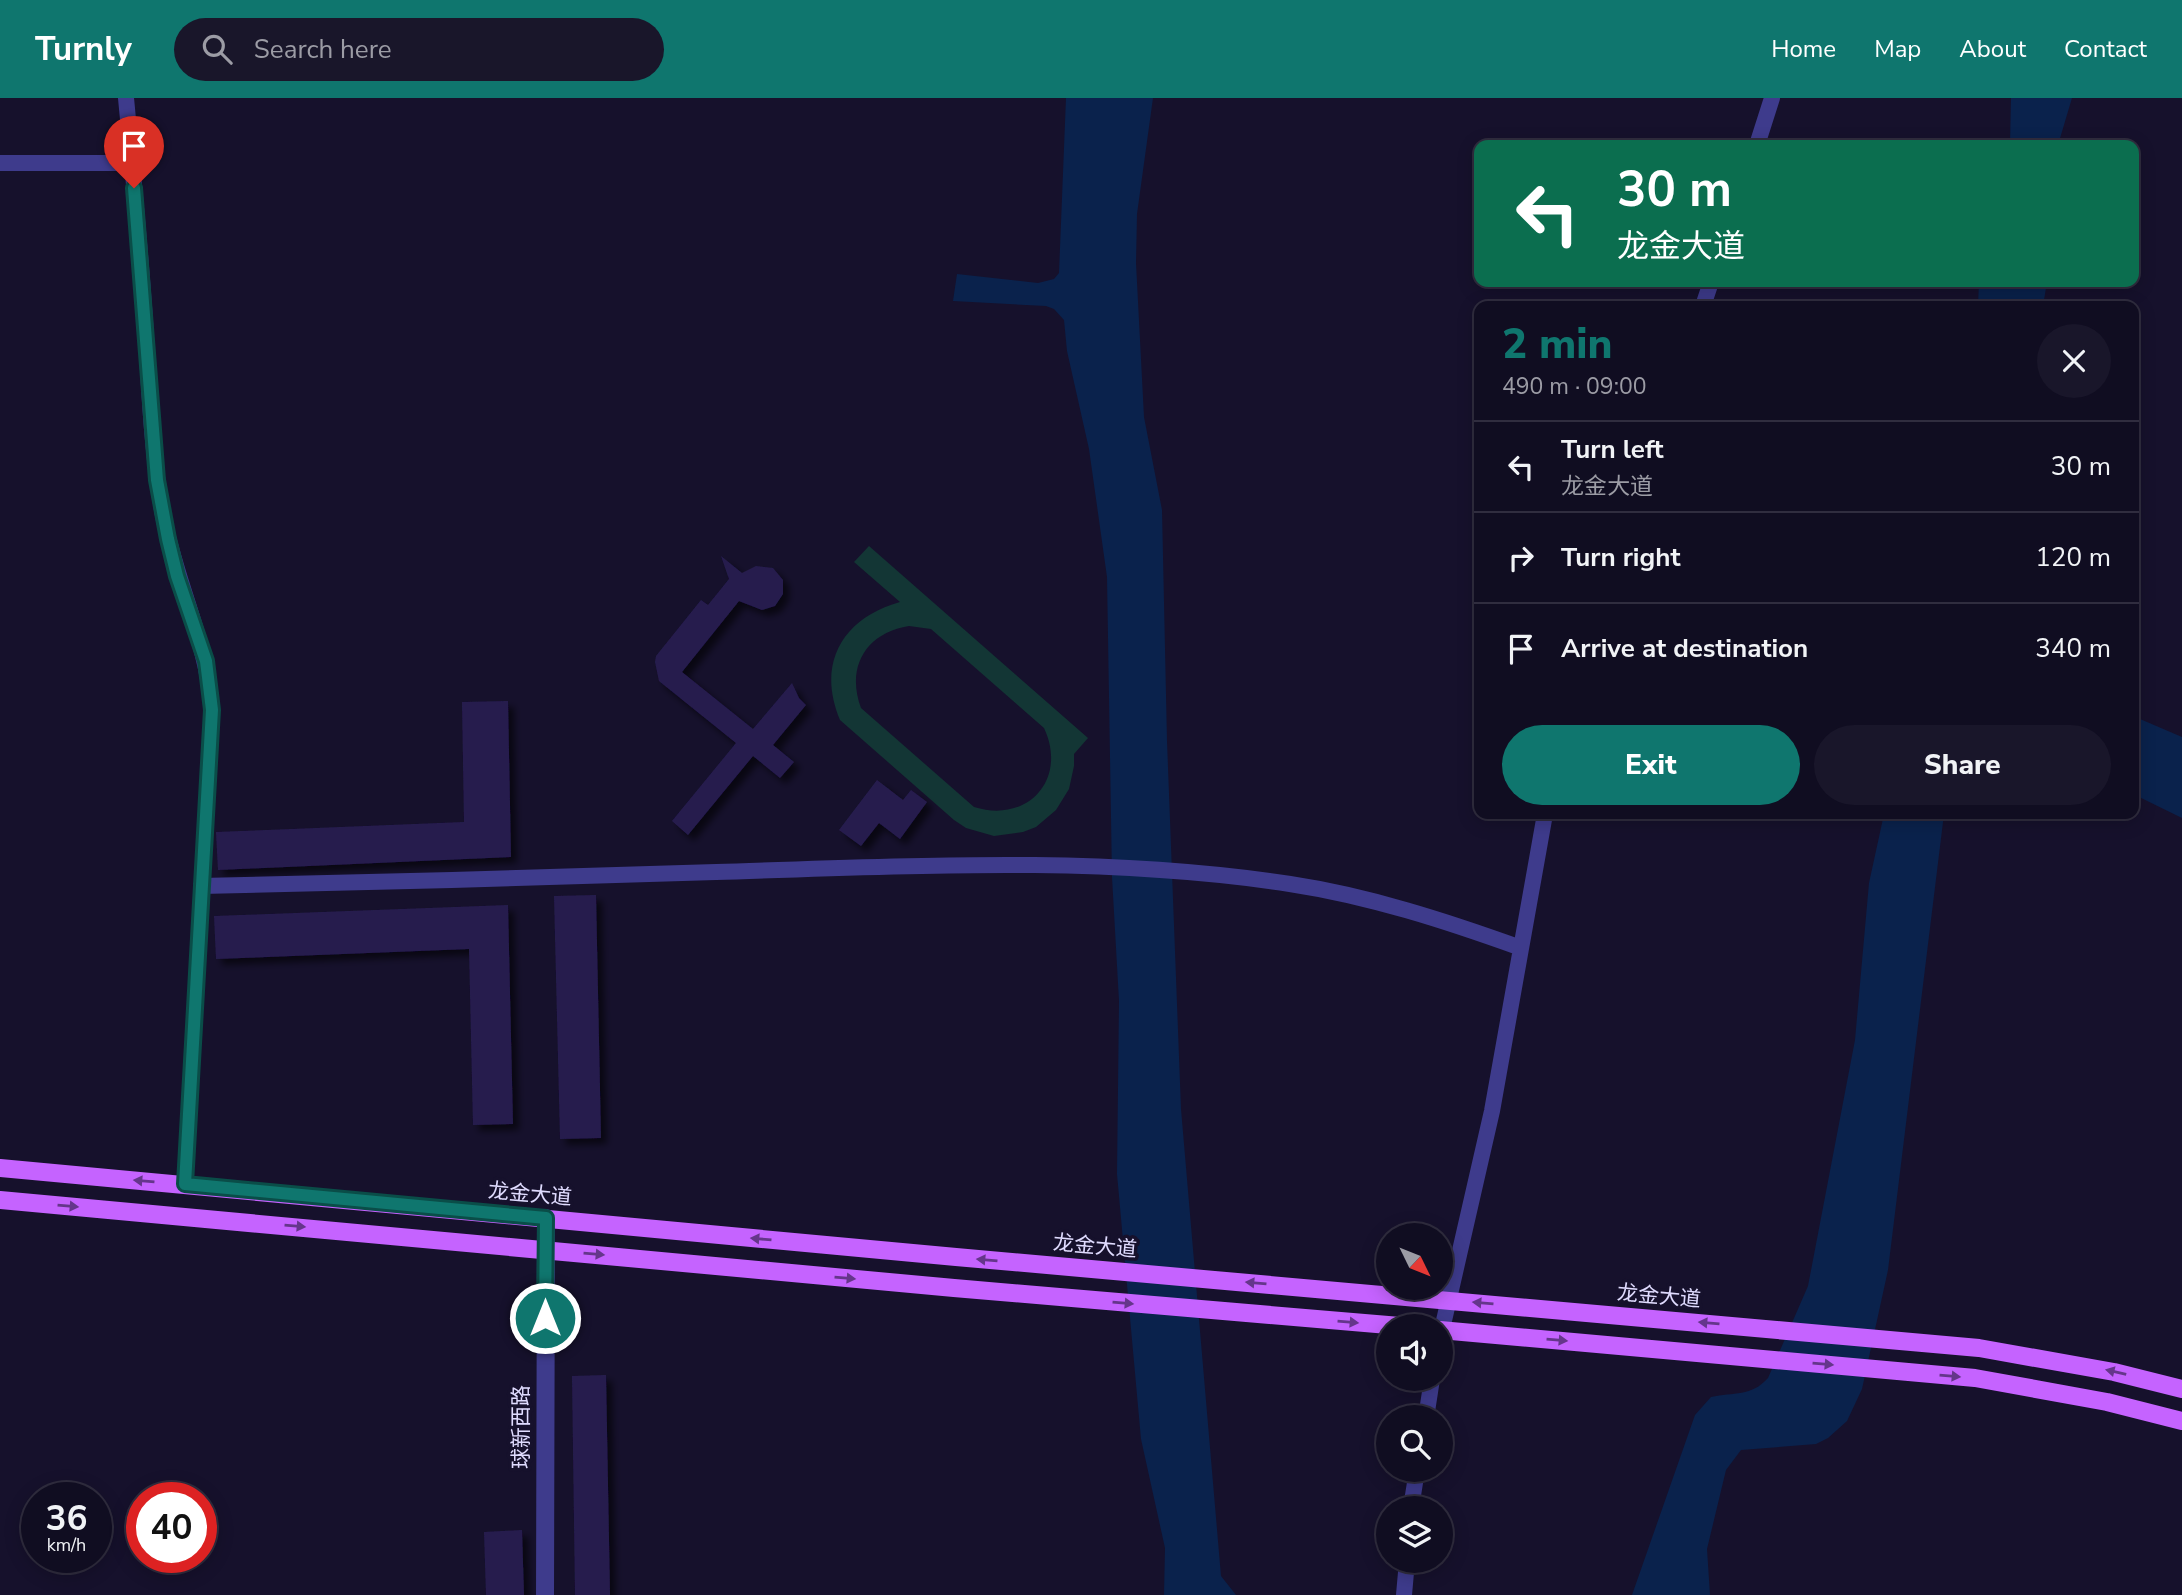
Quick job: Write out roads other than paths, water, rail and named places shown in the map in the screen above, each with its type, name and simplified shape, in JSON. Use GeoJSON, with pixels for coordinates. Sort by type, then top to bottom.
{"type":"FeatureCollection","features":[{"type":"Feature","properties":{"kind":"main road","name":"龙金大道"},"geometry":{"type":"LineString","coordinates":[[0,1168],[1376,1294]]}},
{"type":"Feature","properties":{"kind":"main road"},"geometry":{"type":"LineString","coordinates":[[0,1200],[1376,1324]]}},
{"type":"Feature","properties":{"kind":"main road","name":"龙金大道"},"geometry":{"type":"LineString","coordinates":[[1449,1300],[1979,1348],[2114,1371],[2182,1389]]}},
{"type":"Feature","properties":{"kind":"main road"},"geometry":{"type":"LineString","coordinates":[[1453,1334],[1975,1378],[2107,1402],[2182,1421]]}},
{"type":"Feature","properties":{"kind":"street"},"geometry":{"type":"LineString","coordinates":[[126,98],[159,489],[177,576],[198,636],[210,685],[212,710],[185,1184]]}},
{"type":"Feature","properties":{"kind":"street"},"geometry":{"type":"LineString","coordinates":[[1759,140],[1772,98]]}},
{"type":"Feature","properties":{"kind":"street"},"geometry":{"type":"LineString","coordinates":[[0,163],[132,163]]}},
{"type":"Feature","properties":{"kind":"street"},"geometry":{"type":"LineString","coordinates":[[1453,1282],[1492,1111],[1544,819]]}},
{"type":"Feature","properties":{"kind":"street"},"geometry":{"type":"LineString","coordinates":[[201,886],[882,867],[1101,866],[1279,882],[1344,894],[1415,912],[1521,948]]}},
{"type":"Feature","properties":{"kind":"street","name":"球新西路"},"geometry":{"type":"LineString","coordinates":[[545,1595],[546,1218]]}},
{"type":"Feature","properties":{"kind":"street"},"geometry":{"type":"LineString","coordinates":[[1446,1314],[1449,1300]]}},
{"type":"Feature","properties":{"kind":"street"},"geometry":{"type":"LineString","coordinates":[[1404,1592],[1406,1573]]}},
{"type":"Feature","properties":{"kind":"water"},"geometry":{"type":"Polygon","coordinates":[[[1066,98],[1153,98],[1137,214],[1136,263],[1144,417],[1162,510],[1167,741],[1181,1109],[1221,1576],[1236,1595],[1164,1595],[1165,1548],[1141,1439],[1117,1174],[1119,1001],[1112,877],[1107,577],[1089,449],[1067,351],[1064,320],[1054,309],[1046,306],[953,301],[957,274],[1038,283],[1054,279],[1059,273],[1066,98]]]}},
{"type":"Feature","properties":{"kind":"water"},"geometry":{"type":"Polygon","coordinates":[[[2011,98],[2072,98],[2059,140],[2010,140],[2011,98]]]}},
{"type":"Feature","properties":{"kind":"water"},"geometry":{"type":"Polygon","coordinates":[[[1979,287],[2046,287],[2044,301],[1978,301],[1979,287]]]}},
{"type":"Feature","properties":{"kind":"water"},"geometry":{"type":"Polygon","coordinates":[[[2139,719],[2182,737],[2182,818],[2139,797],[2139,719]]]}},
{"type":"Feature","properties":{"kind":"water"},"geometry":{"type":"Polygon","coordinates":[[[1883,819],[1943,819],[1888,1270],[1862,1389],[1847,1421],[1828,1438],[1816,1444],[1741,1450],[1726,1470],[1707,1549],[1710,1595],[1632,1595],[1695,1415],[1711,1397],[1749,1391],[1768,1378],[1808,1286],[1855,1040],[1869,883],[1883,819]]]}}]}
